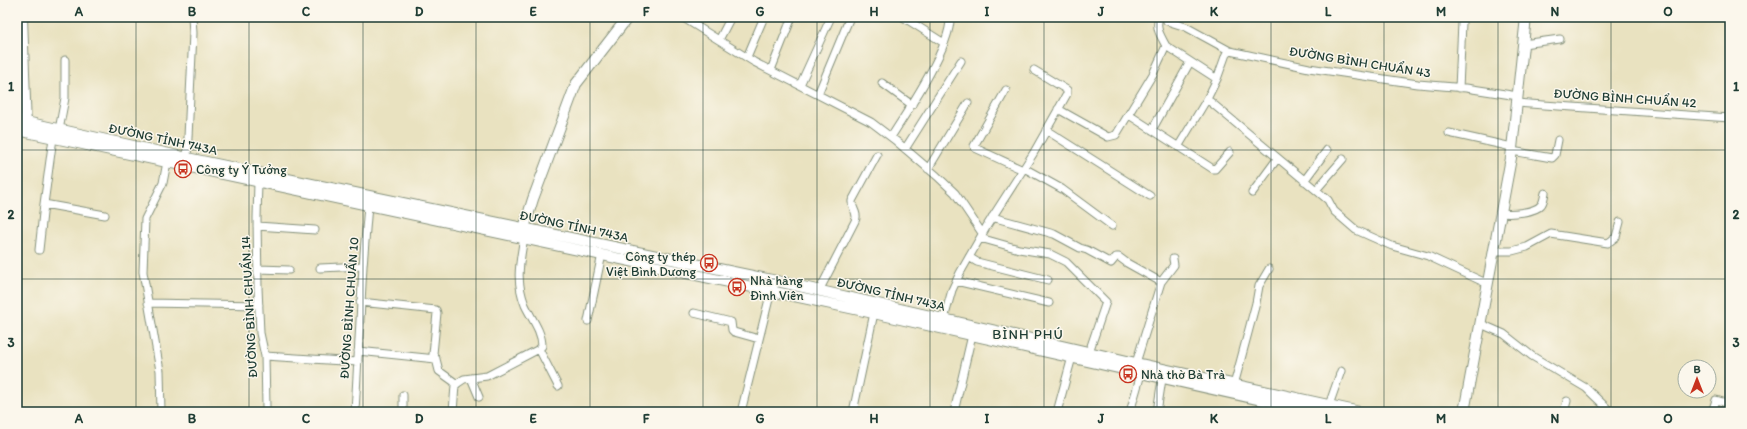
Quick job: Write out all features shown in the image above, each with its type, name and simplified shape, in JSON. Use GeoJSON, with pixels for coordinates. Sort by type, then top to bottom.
{"type":"FeatureCollection","features":[{"type":"Feature","properties":{"kind":"main road"},"geometry":{"type":"LineString","coordinates":[[21,126],[22,17]]}},
{"type":"Feature","properties":{"kind":"main road"},"geometry":{"type":"LineString","coordinates":[[524,233],[533,199],[576,84],[628,17]]}},
{"type":"Feature","properties":{"kind":"main road"},"geometry":{"type":"LineString","coordinates":[[1464,412],[1512,149],[1526,17]]}},
{"type":"Feature","properties":{"kind":"main road","name":"ĐƯỜNG TỈNH 743A"},"geometry":{"type":"LineString","coordinates":[[21,126],[167,162],[258,182],[368,205],[386,204]]}},
{"type":"Feature","properties":{"kind":"main road","name":"ĐƯỜNG TỈNH 743A"},"geometry":{"type":"LineString","coordinates":[[56,134],[187,158],[386,204],[524,233],[777,281],[1089,352],[1122,364],[1141,374],[1315,412]]}},
{"type":"Feature","properties":{"kind":"main road","name":"ĐƯỜNG TỈNH 743A"},"geometry":{"type":"LineString","coordinates":[[524,233],[602,254],[1072,357],[1122,364],[1136,363],[1360,412]]}},
{"type":"Feature","properties":{"kind":"street"},"geometry":{"type":"LineString","coordinates":[[187,158],[193,33],[192,17]]}},
{"type":"Feature","properties":{"kind":"street"},"geometry":{"type":"LineString","coordinates":[[682,17],[747,57],[871,122],[891,137],[955,193],[981,235],[1018,249],[1050,254],[1066,262],[1106,302],[1089,352]]}},
{"type":"Feature","properties":{"kind":"street"},"geometry":{"type":"LineString","coordinates":[[719,40],[731,17]]}},
{"type":"Feature","properties":{"kind":"street"},"geometry":{"type":"LineString","coordinates":[[747,57],[764,17]]}},
{"type":"Feature","properties":{"kind":"street"},"geometry":{"type":"LineString","coordinates":[[771,70],[792,17]]}},
{"type":"Feature","properties":{"kind":"street"},"geometry":{"type":"LineString","coordinates":[[800,85],[831,17]]}},
{"type":"Feature","properties":{"kind":"street"},"geometry":{"type":"LineString","coordinates":[[818,94],[850,17]]}},
{"type":"Feature","properties":{"kind":"street"},"geometry":{"type":"LineString","coordinates":[[903,17],[944,43]]}},
{"type":"Feature","properties":{"kind":"street"},"geometry":{"type":"LineString","coordinates":[[891,137],[912,105],[931,70],[944,43],[950,17]]}},
{"type":"Feature","properties":{"kind":"street"},"geometry":{"type":"LineString","coordinates":[[1159,17],[1158,30],[1166,46],[1217,79]]}},
{"type":"Feature","properties":{"kind":"street","name":"ĐƯỜNG BÌNH CHUẨN 43"},"geometry":{"type":"LineString","coordinates":[[1167,21],[1186,27],[1230,50],[1309,68],[1418,84],[1459,88],[1518,99]]}},
{"type":"Feature","properties":{"kind":"street"},"geometry":{"type":"LineString","coordinates":[[1459,88],[1462,23]]}},
{"type":"Feature","properties":{"kind":"street"},"geometry":{"type":"LineString","coordinates":[[1523,44],[1560,39]]}},
{"type":"Feature","properties":{"kind":"street"},"geometry":{"type":"LineString","coordinates":[[1058,109],[1108,137],[1116,134],[1153,74],[1166,46]]}},
{"type":"Feature","properties":{"kind":"street"},"geometry":{"type":"LineString","coordinates":[[1178,146],[1207,99],[1217,79],[1226,54],[1230,50]]}},
{"type":"Feature","properties":{"kind":"street"},"geometry":{"type":"LineString","coordinates":[[39,250],[44,204],[56,134],[65,98],[65,60]]}},
{"type":"Feature","properties":{"kind":"street"},"geometry":{"type":"LineString","coordinates":[[905,149],[961,61]]}},
{"type":"Feature","properties":{"kind":"street"},"geometry":{"type":"LineString","coordinates":[[1152,130],[1190,62]]}},
{"type":"Feature","properties":{"kind":"street"},"geometry":{"type":"LineString","coordinates":[[944,319],[956,281],[981,235],[1023,169],[1067,94],[1067,90],[1034,70]]}},
{"type":"Feature","properties":{"kind":"street"},"geometry":{"type":"LineString","coordinates":[[882,83],[912,105]]}},
{"type":"Feature","properties":{"kind":"street"},"geometry":{"type":"LineString","coordinates":[[1006,90],[974,146],[975,148],[1023,169],[1062,189],[1112,226]]}},
{"type":"Feature","properties":{"kind":"street"},"geometry":{"type":"LineString","coordinates":[[1207,99],[1277,159],[1328,200],[1334,211],[1356,230],[1392,246],[1428,256],[1488,284]]}},
{"type":"Feature","properties":{"kind":"street","name":"ĐƯỜNG BÌNH CHUẨN 42"},"geometry":{"type":"LineString","coordinates":[[1518,99],[1730,118]]}},
{"type":"Feature","properties":{"kind":"street"},"geometry":{"type":"LineString","coordinates":[[928,169],[968,104]]}},
{"type":"Feature","properties":{"kind":"street"},"geometry":{"type":"LineString","coordinates":[[1129,115],[1215,169],[1230,152]]}},
{"type":"Feature","properties":{"kind":"street"},"geometry":{"type":"LineString","coordinates":[[1046,130],[1150,196]]}},
{"type":"Feature","properties":{"kind":"street"},"geometry":{"type":"LineString","coordinates":[[1449,133],[1552,158],[1555,155],[1558,140]]}},
{"type":"Feature","properties":{"kind":"street"},"geometry":{"type":"LineString","coordinates":[[1304,181],[1327,150]]}},
{"type":"Feature","properties":{"kind":"street"},"geometry":{"type":"LineString","coordinates":[[819,291],[856,218],[856,213],[851,204],[877,155]]}},
{"type":"Feature","properties":{"kind":"street"},"geometry":{"type":"LineString","coordinates":[[1252,193],[1277,159]]}},
{"type":"Feature","properties":{"kind":"street"},"geometry":{"type":"LineString","coordinates":[[1316,190],[1343,159]]}},
{"type":"Feature","properties":{"kind":"street"},"geometry":{"type":"LineString","coordinates":[[161,412],[160,371],[143,272],[145,219],[163,183],[167,162]]}},
{"type":"Feature","properties":{"kind":"street","name":"ĐƯỜNG BÌNH CHUẨN 14"},"geometry":{"type":"LineString","coordinates":[[258,182],[257,226],[259,305],[260,332],[265,356],[266,407]]}},
{"type":"Feature","properties":{"kind":"street"},"geometry":{"type":"LineString","coordinates":[[1501,213],[1513,214],[1537,208],[1542,204],[1546,193]]}},
{"type":"Feature","properties":{"kind":"street"},"geometry":{"type":"LineString","coordinates":[[44,204],[105,215]]}},
{"type":"Feature","properties":{"kind":"street","name":"ĐƯỜNG BÌNH CHUẨN 10"},"geometry":{"type":"LineString","coordinates":[[355,412],[362,266],[368,205]]}},
{"type":"Feature","properties":{"kind":"street"},"geometry":{"type":"LineString","coordinates":[[992,217],[1054,234],[1111,263],[1118,257],[1127,264],[1161,282]]}},
{"type":"Feature","properties":{"kind":"street"},"geometry":{"type":"LineString","coordinates":[[1494,252],[1512,251],[1527,247],[1551,234],[1608,243],[1616,237],[1620,222]]}},
{"type":"Feature","properties":{"kind":"street"},"geometry":{"type":"LineString","coordinates":[[257,226],[315,230]]}},
{"type":"Feature","properties":{"kind":"street"},"geometry":{"type":"LineString","coordinates":[[453,412],[454,391],[457,384],[471,378],[487,376],[542,346],[542,341],[525,304],[518,281],[524,233]]}},
{"type":"Feature","properties":{"kind":"street"},"geometry":{"type":"LineString","coordinates":[[588,321],[602,254]]}},
{"type":"Feature","properties":{"kind":"street"},"geometry":{"type":"LineString","coordinates":[[969,257],[977,262],[1048,280]]}},
{"type":"Feature","properties":{"kind":"street"},"geometry":{"type":"LineString","coordinates":[[1136,363],[1161,282],[1174,265],[1173,259]]}},
{"type":"Feature","properties":{"kind":"street"},"geometry":{"type":"LineString","coordinates":[[320,268],[362,266]]}},
{"type":"Feature","properties":{"kind":"street"},"geometry":{"type":"LineString","coordinates":[[258,269],[289,270]]}},
{"type":"Feature","properties":{"kind":"street"},"geometry":{"type":"LineString","coordinates":[[1234,385],[1256,303],[1259,286],[1269,269]]}},
{"type":"Feature","properties":{"kind":"street"},"geometry":{"type":"LineString","coordinates":[[741,412],[771,291],[777,281]]}},
{"type":"Feature","properties":{"kind":"street"},"geometry":{"type":"LineString","coordinates":[[956,281],[1049,303]]}},
{"type":"Feature","properties":{"kind":"street"},"geometry":{"type":"LineString","coordinates":[[360,302],[436,310],[437,313],[433,354],[439,371],[457,384]]}},
{"type":"Feature","properties":{"kind":"street"},"geometry":{"type":"LineString","coordinates":[[148,303],[259,305]]}},
{"type":"Feature","properties":{"kind":"street"},"geometry":{"type":"LineString","coordinates":[[694,313],[731,322],[732,330],[734,332],[758,339]]}},
{"type":"Feature","properties":{"kind":"street"},"geometry":{"type":"LineString","coordinates":[[853,412],[874,313]]}},
{"type":"Feature","properties":{"kind":"street"},"geometry":{"type":"LineString","coordinates":[[1481,324],[1504,334],[1532,356],[1586,388],[1611,412]]}},
{"type":"Feature","properties":{"kind":"street"},"geometry":{"type":"LineString","coordinates":[[954,412],[972,335]]}},
{"type":"Feature","properties":{"kind":"street"},"geometry":{"type":"LineString","coordinates":[[539,348],[558,386]]}},
{"type":"Feature","properties":{"kind":"street"},"geometry":{"type":"LineString","coordinates":[[358,351],[436,359]]}},
{"type":"Feature","properties":{"kind":"street"},"geometry":{"type":"LineString","coordinates":[[265,356],[358,362]]}},
{"type":"Feature","properties":{"kind":"street"},"geometry":{"type":"LineString","coordinates":[[1057,412],[1072,357]]}},
{"type":"Feature","properties":{"kind":"street"},"geometry":{"type":"LineString","coordinates":[[1329,406],[1341,371]]}},
{"type":"Feature","properties":{"kind":"street"},"geometry":{"type":"LineString","coordinates":[[1130,412],[1141,374]]}},
{"type":"Feature","properties":{"kind":"street"},"geometry":{"type":"LineString","coordinates":[[471,378],[479,397]]}},
{"type":"Feature","properties":{"kind":"street"},"geometry":{"type":"LineString","coordinates":[[1157,412],[1162,379]]}},
{"type":"Feature","properties":{"kind":"street"},"geometry":{"type":"LineString","coordinates":[[403,395],[403,412]]}},
{"type":"Feature","properties":{"kind":"street"},"geometry":{"type":"LineString","coordinates":[[1712,412],[1716,400],[1730,404]]}},
{"type":"Feature","properties":{"kind":"street"},"geometry":{"type":"LineString","coordinates":[[1564,412],[1567,401]]}},
{"type":"Feature","properties":{"kind":"place","name":"Công ty Ý Tưởng"},"geometry":{"type":"Point","coordinates":[183,169]}},
{"type":"Feature","properties":{"kind":"place","name":"Công ty thép Việt Bình Dương"},"geometry":{"type":"Point","coordinates":[709,263]}},
{"type":"Feature","properties":{"kind":"place","name":"Nhà hàng Đình Viên"},"geometry":{"type":"Point","coordinates":[737,287]}},
{"type":"Feature","properties":{"kind":"place","name":"Nhà thờ Bà Trà"},"geometry":{"type":"Point","coordinates":[1128,374]}},
{"type":"Feature","properties":{"kind":"district","name":"BÌNH PHÚ"},"geometry":{"type":"Point","coordinates":[1028,334]}}]}
